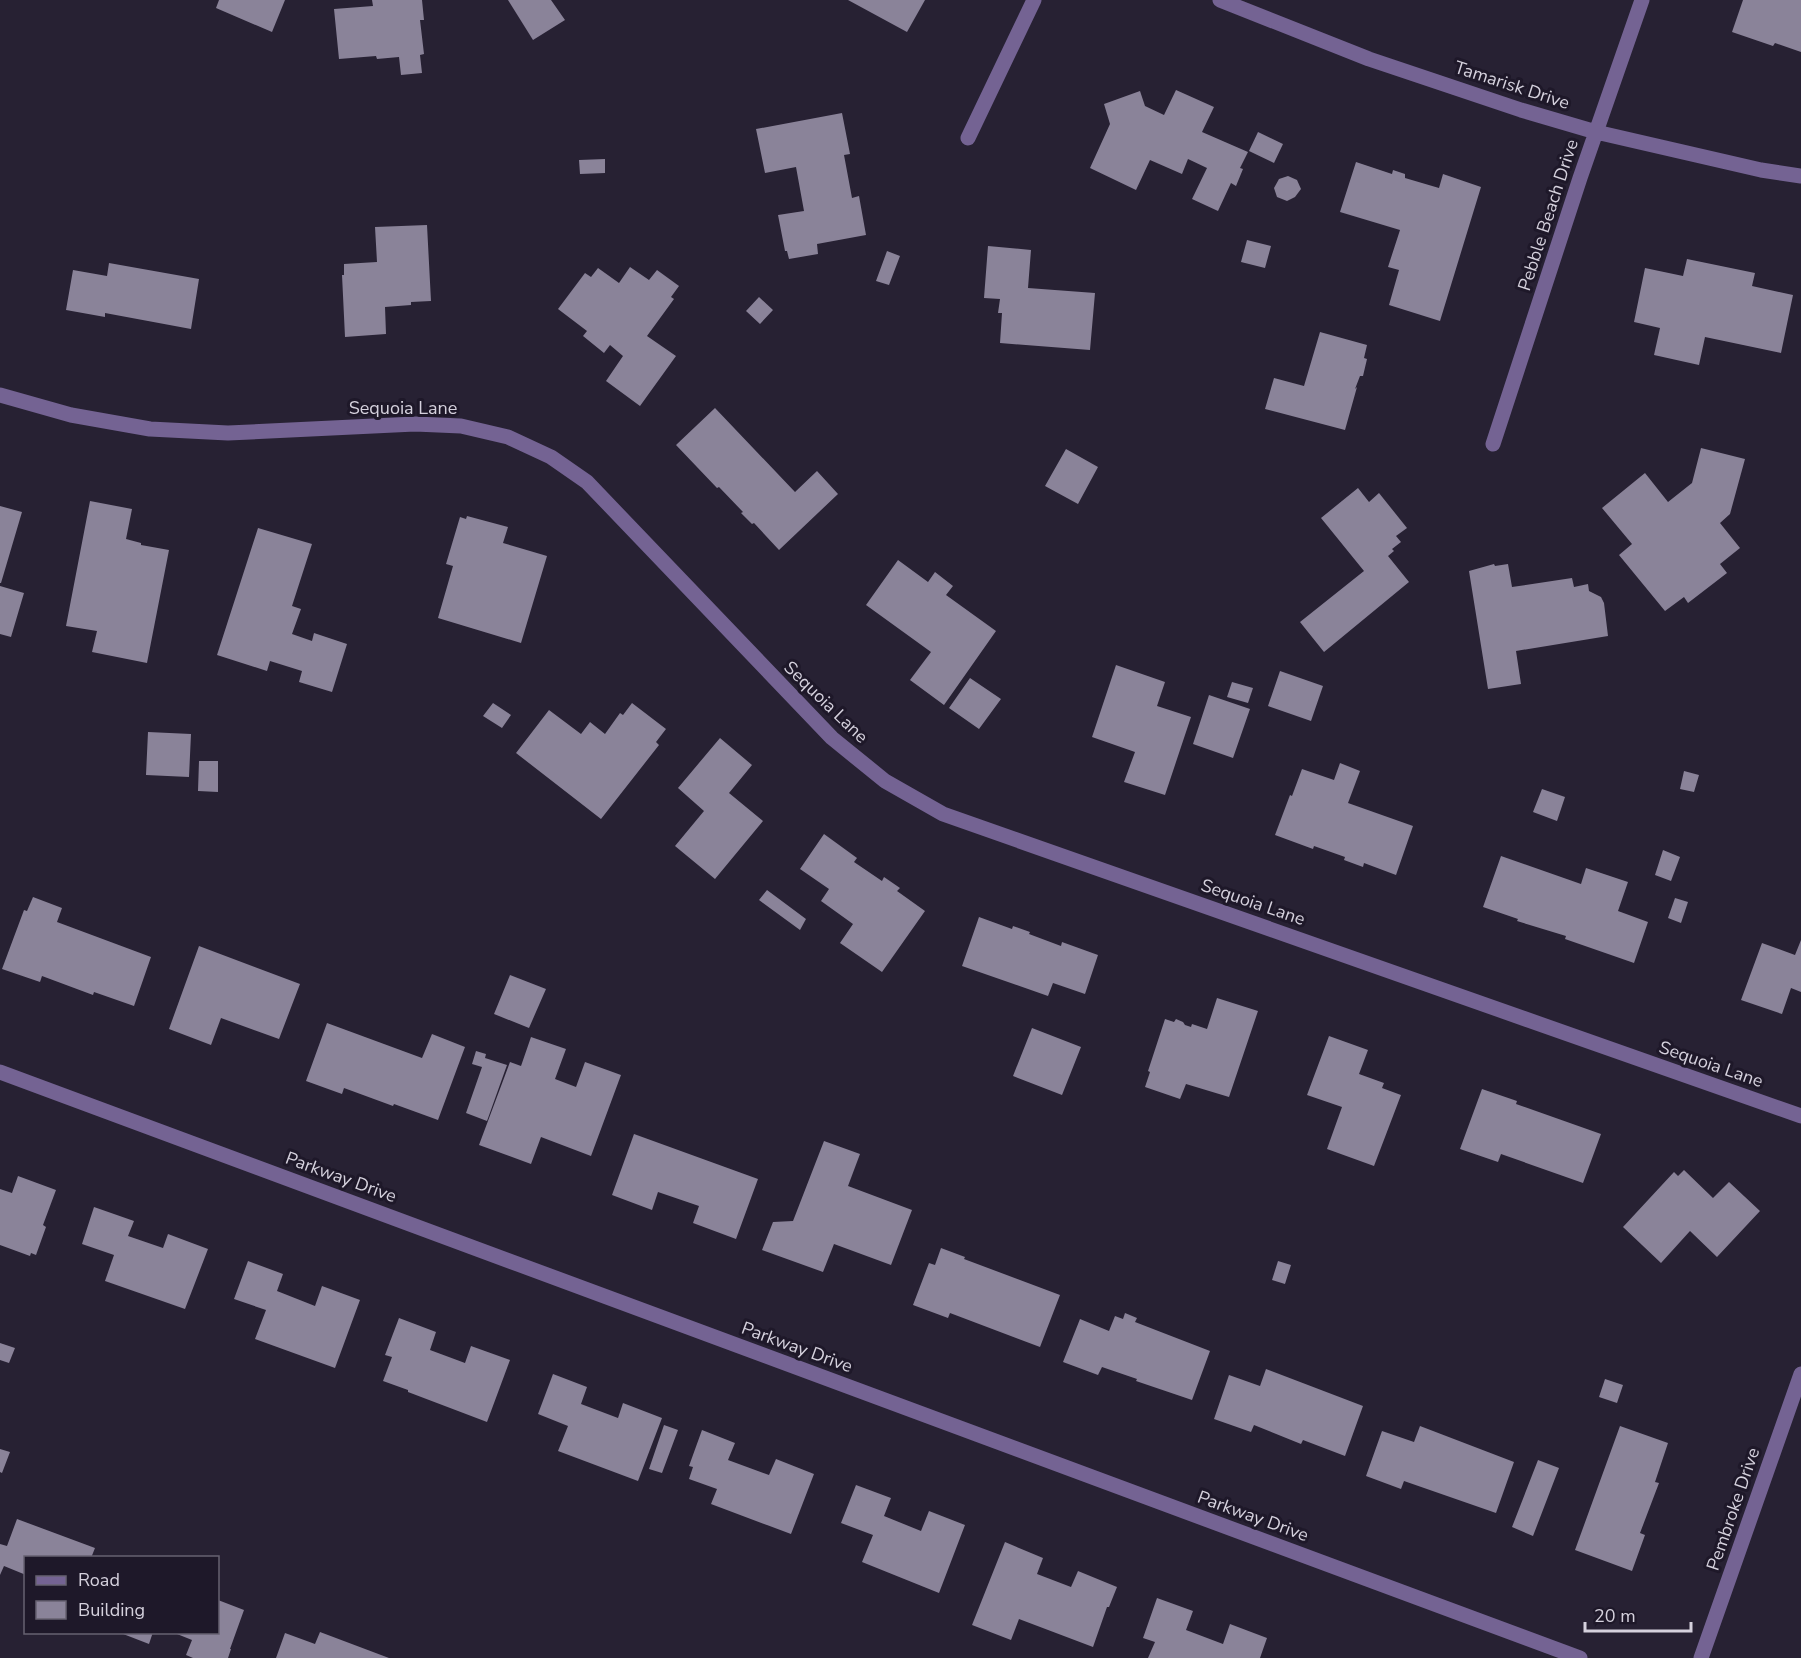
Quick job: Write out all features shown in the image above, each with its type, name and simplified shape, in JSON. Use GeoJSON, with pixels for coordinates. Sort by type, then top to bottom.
{"type":"FeatureCollection","features":[{"type":"Feature","properties":{"kind":"street"},"geometry":{"type":"LineString","coordinates":[[968,138],[1034,0]]}},
{"type":"Feature","properties":{"kind":"street","name":"Tamarisk Drive"},"geometry":{"type":"LineString","coordinates":[[1220,0],[1369,59],[1521,110],[1596,132],[1761,170],[1801,176]]}},
{"type":"Feature","properties":{"kind":"street","name":"Pebble Beach Drive"},"geometry":{"type":"LineString","coordinates":[[1493,444],[1642,0]]}},
{"type":"Feature","properties":{"kind":"street","name":"Sequoia Lane"},"geometry":{"type":"LineString","coordinates":[[0,395],[71,415],[150,429],[228,433],[415,424],[461,426],[508,437],[551,457],[587,482],[832,738],[885,781],[943,813],[1801,1116]]}},
{"type":"Feature","properties":{"kind":"street","name":"Parkway Drive"},"geometry":{"type":"LineString","coordinates":[[0,1072],[1580,1658]]}},
{"type":"Feature","properties":{"kind":"street","name":"Pembroke Drive"},"geometry":{"type":"LineString","coordinates":[[1701,1658],[1801,1374]]}},
{"type":"Feature","properties":{"kind":"building"},"geometry":{"type":"Polygon","coordinates":[[[219,0],[285,0],[272,32],[216,8],[219,0]]]}},
{"type":"Feature","properties":{"kind":"building"},"geometry":{"type":"Polygon","coordinates":[[[372,0],[422,0],[424,20],[420,20],[424,54],[420,55],[422,73],[401,75],[399,57],[339,59],[334,9],[373,6],[372,0]]]}},
{"type":"Feature","properties":{"kind":"building"},"geometry":{"type":"Polygon","coordinates":[[[508,0],[551,0],[565,20],[533,40],[508,0]]]}},
{"type":"Feature","properties":{"kind":"building"},"geometry":{"type":"Polygon","coordinates":[[[848,0],[925,0],[907,32],[848,0]]]}},
{"type":"Feature","properties":{"kind":"building"},"geometry":{"type":"Polygon","coordinates":[[[1743,0],[1801,0],[1801,52],[1775,43],[1773,46],[1732,32],[1743,0]]]}},
{"type":"Feature","properties":{"kind":"building"},"geometry":{"type":"Polygon","coordinates":[[[1176,90],[1214,107],[1202,132],[1248,152],[1240,168],[1243,169],[1236,186],[1231,183],[1218,211],[1192,199],[1207,168],[1188,159],[1182,174],[1150,160],[1136,190],[1090,168],[1110,124],[1104,104],[1140,91],[1145,106],[1164,115],[1176,90]]]}},
{"type":"Feature","properties":{"kind":"building"},"geometry":{"type":"Polygon","coordinates":[[[842,113],[850,154],[844,155],[852,198],[859,196],[866,235],[817,244],[818,254],[789,259],[785,251],[778,215],[804,211],[796,167],[765,173],[756,129],[842,113]]]}},
{"type":"Feature","properties":{"kind":"building"},"geometry":{"type":"Polygon","coordinates":[[[1258,132],[1283,144],[1274,163],[1249,151],[1258,132]]]}},
{"type":"Feature","properties":{"kind":"building"},"geometry":{"type":"Polygon","coordinates":[[[605,159],[605,173],[580,174],[579,160],[605,159]]]}},
{"type":"Feature","properties":{"kind":"building"},"geometry":{"type":"Polygon","coordinates":[[[1356,162],[1392,174],[1393,170],[1405,174],[1405,178],[1439,188],[1443,174],[1481,187],[1440,321],[1389,305],[1399,270],[1388,267],[1400,230],[1340,212],[1356,162]]]}},
{"type":"Feature","properties":{"kind":"building"},"geometry":{"type":"Polygon","coordinates":[[[1288,176],[1297,180],[1301,189],[1295,197],[1287,201],[1277,197],[1274,188],[1279,179],[1288,176]]]}},
{"type":"Feature","properties":{"kind":"building"},"geometry":{"type":"Polygon","coordinates":[[[427,225],[431,301],[385,307],[386,334],[345,337],[342,275],[344,275],[344,264],[377,262],[375,227],[427,225]]]}},
{"type":"Feature","properties":{"kind":"building"},"geometry":{"type":"Polygon","coordinates":[[[1247,240],[1271,246],[1265,268],[1241,262],[1247,240]]]}},
{"type":"Feature","properties":{"kind":"building"},"geometry":{"type":"Polygon","coordinates":[[[988,246],[1031,250],[1028,288],[1095,293],[1090,350],[1000,343],[1002,313],[998,313],[1000,299],[984,298],[988,246]]]}},
{"type":"Feature","properties":{"kind":"building"},"geometry":{"type":"Polygon","coordinates":[[[887,251],[900,256],[889,285],[876,281],[887,251]]]}},
{"type":"Feature","properties":{"kind":"building"},"geometry":{"type":"Polygon","coordinates":[[[1687,259],[1755,273],[1752,286],[1793,295],[1781,353],[1705,337],[1699,365],[1654,355],[1660,328],[1634,322],[1645,268],[1683,276],[1687,259]]]}},
{"type":"Feature","properties":{"kind":"building"},"geometry":{"type":"Polygon","coordinates":[[[109,263],[199,279],[191,329],[105,313],[105,317],[66,310],[73,270],[107,276],[109,263]]]}},
{"type":"Feature","properties":{"kind":"building"},"geometry":{"type":"Polygon","coordinates":[[[630,267],[649,280],[657,270],[679,286],[671,297],[674,299],[647,336],[676,356],[640,406],[606,381],[623,356],[610,345],[604,353],[583,336],[587,331],[558,309],[585,273],[591,277],[598,268],[619,283],[630,267]]]}},
{"type":"Feature","properties":{"kind":"building"},"geometry":{"type":"Polygon","coordinates":[[[759,297],[773,310],[760,324],[746,311],[759,297]]]}},
{"type":"Feature","properties":{"kind":"building"},"geometry":{"type":"Polygon","coordinates":[[[1320,332],[1367,345],[1363,376],[1360,376],[1355,389],[1357,387],[1345,430],[1265,409],[1274,378],[1304,386],[1320,332]]]}},
{"type":"Feature","properties":{"kind":"building"},"geometry":{"type":"Polygon","coordinates":[[[715,408],[795,492],[817,471],[838,494],[779,550],[676,445],[715,408]]]}},
{"type":"Feature","properties":{"kind":"building"},"geometry":{"type":"Polygon","coordinates":[[[1701,448],[1745,459],[1730,514],[1720,523],[1740,548],[1720,564],[1727,573],[1688,603],[1684,597],[1665,611],[1619,555],[1632,544],[1602,508],[1645,473],[1668,502],[1692,483],[1701,448]]]}},
{"type":"Feature","properties":{"kind":"building"},"geometry":{"type":"Polygon","coordinates":[[[1066,449],[1098,467],[1078,504],[1045,486],[1066,449]]]}},
{"type":"Feature","properties":{"kind":"building"},"geometry":{"type":"Polygon","coordinates":[[[1358,488],[1369,502],[1379,493],[1407,528],[1396,536],[1401,542],[1392,549],[1394,551],[1388,556],[1409,582],[1324,652],[1300,622],[1364,571],[1321,518],[1358,488]]]}},
{"type":"Feature","properties":{"kind":"building"},"geometry":{"type":"Polygon","coordinates":[[[90,501],[132,509],[126,539],[141,543],[141,545],[169,550],[147,663],[92,652],[97,631],[66,626],[90,501]]]}},
{"type":"Feature","properties":{"kind":"building"},"geometry":{"type":"Polygon","coordinates":[[[0,506],[22,512],[1,583],[0,583],[0,506]]]}},
{"type":"Feature","properties":{"kind":"building"},"geometry":{"type":"Polygon","coordinates":[[[467,516],[508,527],[503,543],[547,556],[521,643],[438,618],[453,566],[446,564],[460,517],[466,519],[467,516]]]}},
{"type":"Feature","properties":{"kind":"building"},"geometry":{"type":"Polygon","coordinates":[[[258,528],[312,544],[292,606],[301,609],[292,634],[312,641],[314,633],[347,644],[332,692],[299,682],[302,671],[270,661],[267,671],[217,655],[258,528]]]}},
{"type":"Feature","properties":{"kind":"building"},"geometry":{"type":"Polygon","coordinates":[[[898,560],[928,582],[935,572],[953,586],[946,595],[996,631],[944,705],[910,680],[931,652],[866,605],[898,560]]]}},
{"type":"Feature","properties":{"kind":"building"},"geometry":{"type":"Polygon","coordinates":[[[1494,564],[1495,566],[1508,564],[1512,587],[1572,578],[1574,587],[1588,584],[1589,591],[1601,597],[1604,603],[1608,636],[1516,651],[1521,684],[1488,689],[1469,571],[1494,564]]]}},
{"type":"Feature","properties":{"kind":"building"},"geometry":{"type":"Polygon","coordinates":[[[0,586],[24,593],[11,637],[0,634],[0,586]]]}},
{"type":"Feature","properties":{"kind":"building"},"geometry":{"type":"Polygon","coordinates":[[[1116,665],[1165,682],[1157,706],[1191,717],[1165,795],[1124,782],[1135,752],[1092,737],[1116,665]]]}},
{"type":"Feature","properties":{"kind":"building"},"geometry":{"type":"Polygon","coordinates":[[[1280,671],[1323,686],[1311,721],[1268,706],[1280,671]]]}},
{"type":"Feature","properties":{"kind":"building"},"geometry":{"type":"Polygon","coordinates":[[[970,678],[1001,699],[979,729],[949,708],[970,678]]]}},
{"type":"Feature","properties":{"kind":"building"},"geometry":{"type":"Polygon","coordinates":[[[1232,682],[1253,688],[1248,703],[1227,697],[1232,682]]]}},
{"type":"Feature","properties":{"kind":"building"},"geometry":{"type":"Polygon","coordinates":[[[1209,695],[1250,709],[1233,758],[1193,744],[1209,695]]]}},
{"type":"Feature","properties":{"kind":"building"},"geometry":{"type":"Polygon","coordinates":[[[493,703],[511,715],[502,728],[483,716],[493,703]]]}},
{"type":"Feature","properties":{"kind":"building"},"geometry":{"type":"Polygon","coordinates":[[[632,703],[666,729],[656,742],[659,745],[601,819],[516,753],[549,710],[581,734],[590,722],[605,734],[620,713],[623,715],[632,703]]]}},
{"type":"Feature","properties":{"kind":"building"},"geometry":{"type":"Polygon","coordinates":[[[148,732],[191,734],[189,777],[146,775],[148,732]]]}},
{"type":"Feature","properties":{"kind":"building"},"geometry":{"type":"Polygon","coordinates":[[[720,738],[752,765],[729,793],[763,821],[715,879],[675,846],[704,811],[678,788],[720,738]]]}},
{"type":"Feature","properties":{"kind":"building"},"geometry":{"type":"Polygon","coordinates":[[[199,761],[218,761],[218,792],[198,791],[199,761]]]}},
{"type":"Feature","properties":{"kind":"building"},"geometry":{"type":"Polygon","coordinates":[[[1340,763],[1360,771],[1348,803],[1413,826],[1396,875],[1364,863],[1363,867],[1344,860],[1345,857],[1314,846],[1313,849],[1275,835],[1302,769],[1334,780],[1340,763]]]}},
{"type":"Feature","properties":{"kind":"building"},"geometry":{"type":"Polygon","coordinates":[[[1684,771],[1699,775],[1694,792],[1680,789],[1684,771]]]}},
{"type":"Feature","properties":{"kind":"building"},"geometry":{"type":"Polygon","coordinates":[[[1542,789],[1565,797],[1557,821],[1533,812],[1542,789]]]}},
{"type":"Feature","properties":{"kind":"building"},"geometry":{"type":"Polygon","coordinates":[[[824,834],[857,858],[854,862],[882,881],[884,877],[900,888],[897,891],[925,911],[882,972],[840,943],[853,924],[821,901],[829,889],[800,869],[824,834]]]}},
{"type":"Feature","properties":{"kind":"building"},"geometry":{"type":"Polygon","coordinates":[[[1663,850],[1680,857],[1671,881],[1655,875],[1663,850]]]}},
{"type":"Feature","properties":{"kind":"building"},"geometry":{"type":"Polygon","coordinates":[[[1501,856],[1581,884],[1586,868],[1628,882],[1618,911],[1648,922],[1634,963],[1483,907],[1501,856]]]}},
{"type":"Feature","properties":{"kind":"building"},"geometry":{"type":"Polygon","coordinates":[[[767,890],[806,919],[800,930],[759,900],[767,890]]]}},
{"type":"Feature","properties":{"kind":"building"},"geometry":{"type":"Polygon","coordinates":[[[33,897],[62,908],[57,922],[151,957],[134,1006],[94,992],[93,995],[42,976],[40,982],[2,969],[24,910],[27,911],[33,897]]]}},
{"type":"Feature","properties":{"kind":"building"},"geometry":{"type":"Polygon","coordinates":[[[1675,898],[1688,902],[1681,923],[1668,918],[1675,898]]]}},
{"type":"Feature","properties":{"kind":"building"},"geometry":{"type":"Polygon","coordinates":[[[979,917],[1012,929],[1013,926],[1030,932],[1029,934],[1061,946],[1062,942],[1098,955],[1085,994],[1053,983],[1048,996],[962,966],[979,917]]]}},
{"type":"Feature","properties":{"kind":"building"},"geometry":{"type":"Polygon","coordinates":[[[1801,940],[1801,992],[1791,988],[1782,1014],[1741,1000],[1762,943],[1795,955],[1801,940]]]}},
{"type":"Feature","properties":{"kind":"building"},"geometry":{"type":"Polygon","coordinates":[[[199,946],[300,984],[279,1039],[221,1018],[211,1045],[169,1029],[199,946]]]}},
{"type":"Feature","properties":{"kind":"building"},"geometry":{"type":"Polygon","coordinates":[[[510,975],[546,989],[529,1028],[494,1014],[510,975]]]}},
{"type":"Feature","properties":{"kind":"building"},"geometry":{"type":"Polygon","coordinates":[[[1217,998],[1258,1011],[1229,1097],[1186,1084],[1180,1099],[1145,1087],[1165,1019],[1174,1022],[1176,1019],[1191,1027],[1192,1024],[1207,1029],[1217,998]]]}},
{"type":"Feature","properties":{"kind":"building"},"geometry":{"type":"Polygon","coordinates":[[[327,1023],[422,1058],[432,1034],[465,1047],[438,1120],[344,1088],[342,1094],[306,1081],[327,1023]]]}},
{"type":"Feature","properties":{"kind":"building"},"geometry":{"type":"Polygon","coordinates":[[[1032,1028],[1081,1047],[1062,1095],[1013,1076],[1032,1028]]]}},
{"type":"Feature","properties":{"kind":"building"},"geometry":{"type":"Polygon","coordinates":[[[1329,1036],[1368,1050],[1359,1074],[1384,1083],[1382,1088],[1401,1095],[1374,1166],[1327,1149],[1342,1107],[1307,1095],[1329,1036]]]}},
{"type":"Feature","properties":{"kind":"building"},"geometry":{"type":"Polygon","coordinates":[[[531,1037],[566,1049],[555,1079],[576,1087],[585,1062],[621,1075],[591,1156],[541,1137],[531,1164],[479,1145],[510,1062],[521,1066],[531,1037]]]}},
{"type":"Feature","properties":{"kind":"building"},"geometry":{"type":"Polygon","coordinates":[[[476,1051],[486,1054],[485,1058],[507,1065],[487,1121],[466,1113],[482,1067],[472,1064],[476,1051]]]}},
{"type":"Feature","properties":{"kind":"building"},"geometry":{"type":"Polygon","coordinates":[[[1482,1089],[1517,1101],[1516,1104],[1601,1134],[1583,1183],[1501,1154],[1498,1162],[1460,1149],[1482,1089]]]}},
{"type":"Feature","properties":{"kind":"building"},"geometry":{"type":"Polygon","coordinates":[[[634,1134],[758,1179],[736,1239],[693,1223],[699,1206],[658,1192],[652,1210],[612,1195],[634,1134]]]}},
{"type":"Feature","properties":{"kind":"building"},"geometry":{"type":"Polygon","coordinates":[[[824,1141],[860,1154],[848,1186],[912,1210],[891,1265],[834,1244],[823,1272],[762,1250],[773,1222],[793,1221],[824,1141]]]}},
{"type":"Feature","properties":{"kind":"building"},"geometry":{"type":"Polygon","coordinates":[[[1684,1170],[1713,1198],[1729,1182],[1760,1211],[1717,1257],[1690,1231],[1661,1263],[1623,1227],[1674,1172],[1678,1176],[1684,1170]]]}},
{"type":"Feature","properties":{"kind":"building"},"geometry":{"type":"Polygon","coordinates":[[[18,1176],[56,1190],[43,1225],[46,1227],[36,1255],[31,1253],[30,1256],[0,1245],[0,1189],[12,1193],[18,1176]]]}},
{"type":"Feature","properties":{"kind":"building"},"geometry":{"type":"Polygon","coordinates":[[[94,1207],[134,1221],[128,1236],[163,1248],[168,1234],[208,1249],[185,1309],[105,1281],[114,1255],[82,1244],[94,1207]]]}},
{"type":"Feature","properties":{"kind":"building"},"geometry":{"type":"Polygon","coordinates":[[[941,1248],[1060,1295],[1040,1347],[950,1313],[948,1318],[913,1305],[929,1263],[935,1265],[941,1248]]]}},
{"type":"Feature","properties":{"kind":"building"},"geometry":{"type":"Polygon","coordinates":[[[248,1261],[283,1274],[277,1291],[315,1306],[322,1286],[360,1300],[335,1368],[255,1339],[266,1310],[234,1299],[248,1261]]]}},
{"type":"Feature","properties":{"kind":"building"},"geometry":{"type":"Polygon","coordinates":[[[1278,1261],[1291,1265],[1285,1284],[1272,1280],[1278,1261]]]}},
{"type":"Feature","properties":{"kind":"building"},"geometry":{"type":"Polygon","coordinates":[[[1125,1313],[1137,1318],[1135,1322],[1210,1351],[1192,1400],[1102,1367],[1098,1375],[1063,1362],[1080,1319],[1109,1331],[1115,1316],[1123,1319],[1125,1313]]]}},
{"type":"Feature","properties":{"kind":"building"},"geometry":{"type":"Polygon","coordinates":[[[399,1318],[436,1332],[430,1350],[465,1363],[471,1346],[510,1360],[487,1422],[383,1381],[392,1357],[385,1355],[399,1318]]]}},
{"type":"Feature","properties":{"kind":"building"},"geometry":{"type":"Polygon","coordinates":[[[0,1343],[15,1348],[9,1363],[0,1360],[0,1343]]]}},
{"type":"Feature","properties":{"kind":"building"},"geometry":{"type":"Polygon","coordinates":[[[1266,1369],[1363,1406],[1345,1456],[1303,1440],[1301,1444],[1254,1425],[1251,1432],[1214,1419],[1229,1375],[1260,1386],[1266,1369]]]}},
{"type":"Feature","properties":{"kind":"building"},"geometry":{"type":"Polygon","coordinates":[[[553,1374],[587,1387],[581,1404],[618,1418],[623,1403],[662,1418],[638,1481],[558,1451],[568,1426],[538,1414],[553,1374]]]}},
{"type":"Feature","properties":{"kind":"building"},"geometry":{"type":"Polygon","coordinates":[[[1605,1379],[1623,1385],[1617,1403],[1599,1397],[1605,1379]]]}},
{"type":"Feature","properties":{"kind":"building"},"geometry":{"type":"Polygon","coordinates":[[[664,1425],[678,1430],[662,1473],[649,1469],[664,1425]]]}},
{"type":"Feature","properties":{"kind":"building"},"geometry":{"type":"Polygon","coordinates":[[[1420,1426],[1514,1462],[1496,1513],[1404,1481],[1401,1489],[1366,1476],[1382,1431],[1414,1442],[1420,1426]]]}},
{"type":"Feature","properties":{"kind":"building"},"geometry":{"type":"Polygon","coordinates":[[[1620,1426],[1668,1443],[1655,1482],[1659,1483],[1640,1533],[1645,1535],[1632,1571],[1575,1550],[1620,1426]]]}},
{"type":"Feature","properties":{"kind":"building"},"geometry":{"type":"Polygon","coordinates":[[[702,1430],[735,1443],[728,1460],[769,1475],[776,1459],[814,1474],[791,1534],[711,1504],[717,1489],[689,1479],[693,1467],[689,1466],[702,1430]]]}},
{"type":"Feature","properties":{"kind":"building"},"geometry":{"type":"Polygon","coordinates":[[[0,1449],[10,1452],[2,1473],[0,1472],[0,1449]]]}},
{"type":"Feature","properties":{"kind":"building"},"geometry":{"type":"Polygon","coordinates":[[[1538,1460],[1559,1468],[1533,1536],[1512,1527],[1538,1460]]]}},
{"type":"Feature","properties":{"kind":"building"},"geometry":{"type":"Polygon","coordinates":[[[856,1485],[891,1498],[884,1516],[921,1531],[929,1511],[965,1525],[939,1593],[862,1562],[873,1535],[841,1523],[856,1485]]]}},
{"type":"Feature","properties":{"kind":"building"},"geometry":{"type":"Polygon","coordinates":[[[17,1519],[95,1548],[92,1556],[24,1556],[24,1574],[4,1566],[0,1575],[0,1544],[7,1546],[17,1519]]]}},
{"type":"Feature","properties":{"kind":"building"},"geometry":{"type":"Polygon","coordinates":[[[1005,1542],[1043,1558],[1037,1574],[1071,1587],[1078,1571],[1117,1587],[1107,1607],[1093,1647],[1019,1619],[1011,1640],[972,1625],[1005,1542]]]}},
{"type":"Feature","properties":{"kind":"building"},"geometry":{"type":"Polygon","coordinates":[[[1157,1598],[1193,1611],[1186,1630],[1223,1644],[1230,1624],[1267,1638],[1260,1658],[1148,1658],[1155,1642],[1143,1638],[1157,1598]]]}},
{"type":"Feature","properties":{"kind":"building"},"geometry":{"type":"Polygon","coordinates":[[[219,1600],[244,1610],[228,1658],[193,1658],[186,1655],[192,1640],[177,1634],[219,1634],[219,1600]]]}},
{"type":"Feature","properties":{"kind":"building"},"geometry":{"type":"Polygon","coordinates":[[[320,1632],[389,1658],[276,1658],[285,1633],[315,1644],[320,1632]]]}},
{"type":"Feature","properties":{"kind":"building"},"geometry":{"type":"Polygon","coordinates":[[[123,1634],[152,1634],[149,1644],[123,1634]]]}}]}
